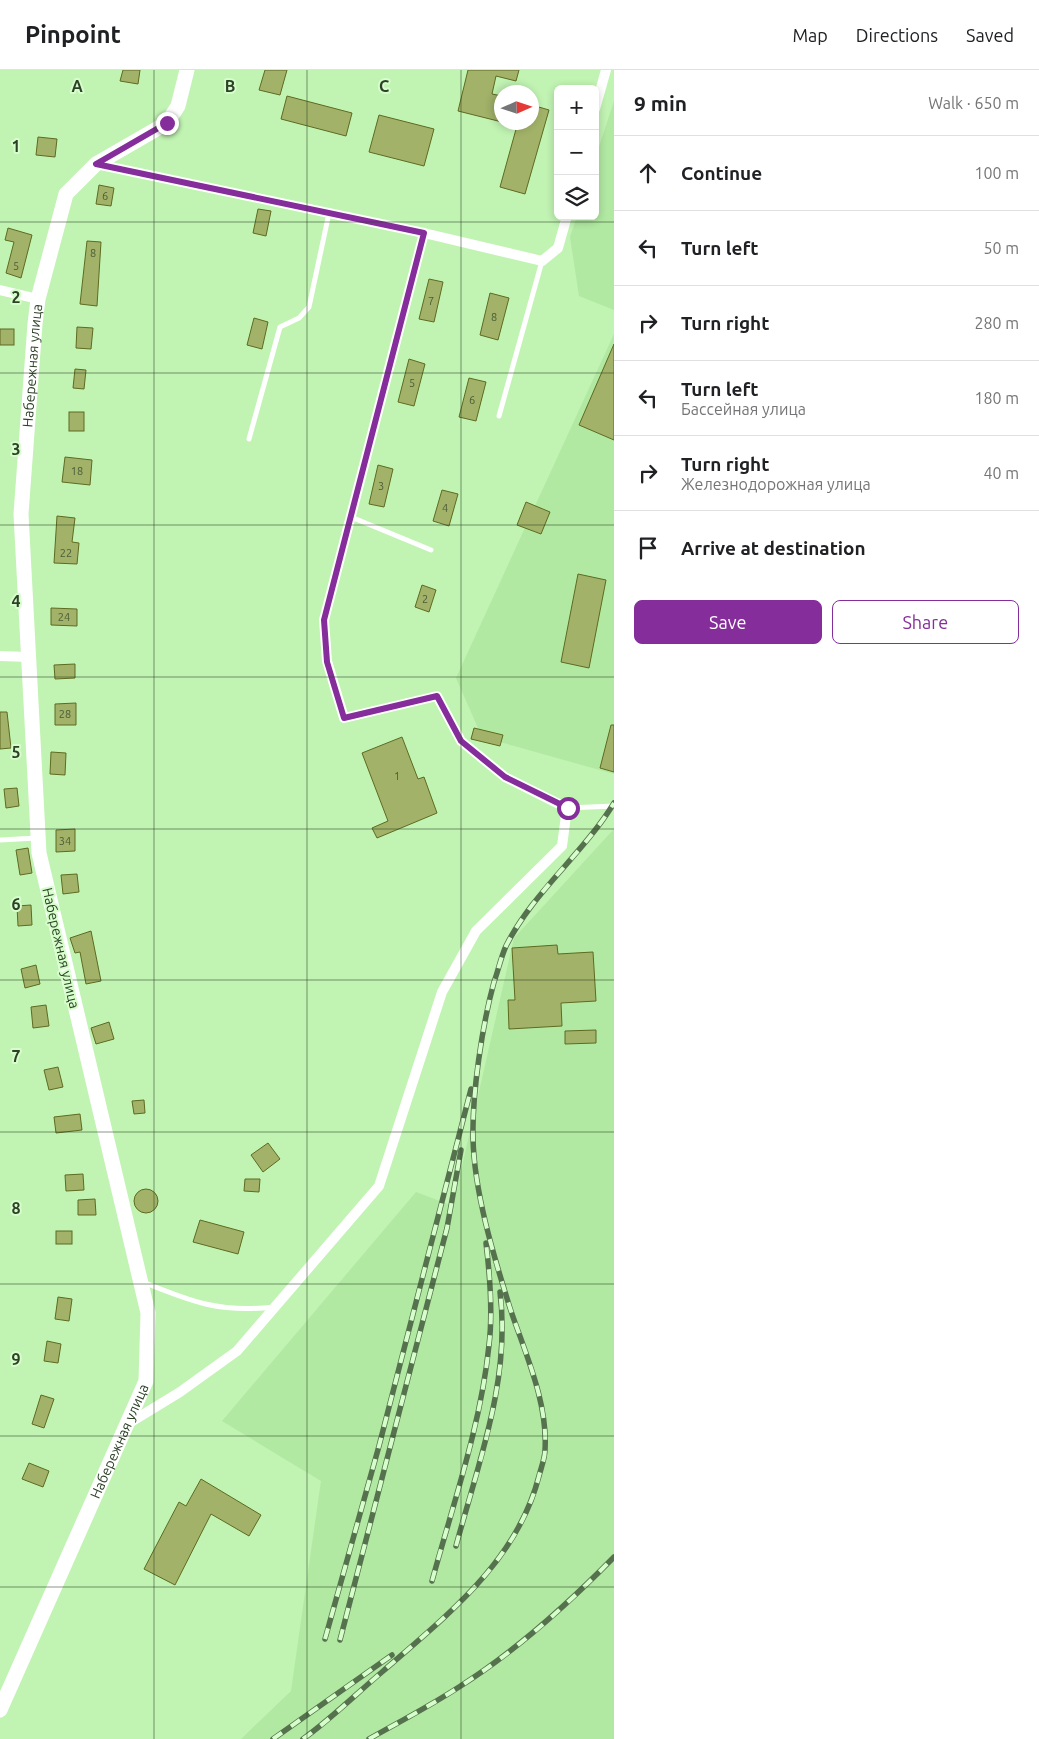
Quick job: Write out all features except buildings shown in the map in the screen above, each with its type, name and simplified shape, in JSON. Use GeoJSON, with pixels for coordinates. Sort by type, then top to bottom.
{"type":"FeatureCollection","features":[{"type":"Feature","properties":{"kind":"street","name":"Набережная улица"},"geometry":{"type":"LineString","coordinates":[[0,1710],[146,1381],[148,1313],[38,853],[21,514],[38,299],[66,194],[96,164],[167,123],[178,106],[187,70]]}},
{"type":"Feature","properties":{"kind":"street"},"geometry":{"type":"LineString","coordinates":[[599,95],[606,70]]}},
{"type":"Feature","properties":{"kind":"street"},"geometry":{"type":"LineString","coordinates":[[96,164],[424,233],[542,261],[558,248],[566,220]]}},
{"type":"Feature","properties":{"kind":"street"},"geometry":{"type":"LineString","coordinates":[[126,1426],[180,1392],[237,1351],[380,1186],[442,992],[476,930],[562,846],[568,808],[505,777],[461,741],[437,696],[344,718],[327,662],[324,620],[424,233]]}},
{"type":"Feature","properties":{"kind":"street"},"geometry":{"type":"LineString","coordinates":[[0,290],[38,299]]}},
{"type":"Feature","properties":{"kind":"street"},"geometry":{"type":"LineString","coordinates":[[0,656],[28,657]]}},
{"type":"Feature","properties":{"kind":"lane"},"geometry":{"type":"LineString","coordinates":[[248,439],[280,327],[300,318],[309,307],[329,213]]}},
{"type":"Feature","properties":{"kind":"lane"},"geometry":{"type":"LineString","coordinates":[[499,416],[542,261]]}},
{"type":"Feature","properties":{"kind":"lane"},"geometry":{"type":"LineString","coordinates":[[351,516],[431,550]]}},
{"type":"Feature","properties":{"kind":"lane"},"geometry":{"type":"LineString","coordinates":[[568,808],[614,806]]}},
{"type":"Feature","properties":{"kind":"lane"},"geometry":{"type":"LineString","coordinates":[[0,840],[38,838]]}},
{"type":"Feature","properties":{"kind":"lane"},"geometry":{"type":"LineString","coordinates":[[140,1281],[194,1303],[244,1310],[274,1307]]}},
{"type":"Feature","properties":{"kind":"shaded area"},"geometry":{"type":"Polygon","coordinates":[[[614,101],[614,310],[579,296],[570,237],[576,220],[599,220],[599,147],[614,101]]]}},
{"type":"Feature","properties":{"kind":"shaded area"},"geometry":{"type":"Polygon","coordinates":[[[614,334],[614,774],[482,737],[456,678],[614,334]]]}},
{"type":"Feature","properties":{"kind":"shaded area"},"geometry":{"type":"Polygon","coordinates":[[[614,829],[614,1739],[241,1739],[291,1691],[321,1481],[222,1421],[416,1192],[453,1206],[514,938],[614,829]]]}},
{"type":"Feature","properties":{"kind":"railway"},"geometry":{"type":"LineString","coordinates":[[303,1739],[333,1715],[454,1608],[497,1561],[529,1507],[544,1460],[545,1432],[543,1414],[534,1378],[498,1268],[481,1202],[474,1159],[473,1138],[476,1081],[490,1000],[506,946],[530,908],[602,822],[614,803]]}},
{"type":"Feature","properties":{"kind":"railway"},"geometry":{"type":"LineString","coordinates":[[325,1639],[379,1446],[471,1089]]}},
{"type":"Feature","properties":{"kind":"railway"},"geometry":{"type":"LineString","coordinates":[[340,1640],[447,1228],[461,1150]]}},
{"type":"Feature","properties":{"kind":"railway"},"geometry":{"type":"LineString","coordinates":[[432,1581],[473,1435],[485,1375],[491,1320],[490,1281],[486,1243]]}},
{"type":"Feature","properties":{"kind":"railway"},"geometry":{"type":"LineString","coordinates":[[456,1546],[482,1453],[497,1389],[502,1325],[500,1292]]}},
{"type":"Feature","properties":{"kind":"railway"},"geometry":{"type":"LineString","coordinates":[[369,1739],[448,1694],[501,1658],[559,1610],[614,1557]]}},
{"type":"Feature","properties":{"kind":"railway"},"geometry":{"type":"LineString","coordinates":[[273,1739],[392,1655]]}},
{"type":"Feature","properties":{"kind":"route"},"geometry":{"type":"LineString","coordinates":[[167,123],[96,164],[424,233],[324,620],[327,662],[344,718],[437,696],[461,741],[505,777],[568,808]]}}]}
